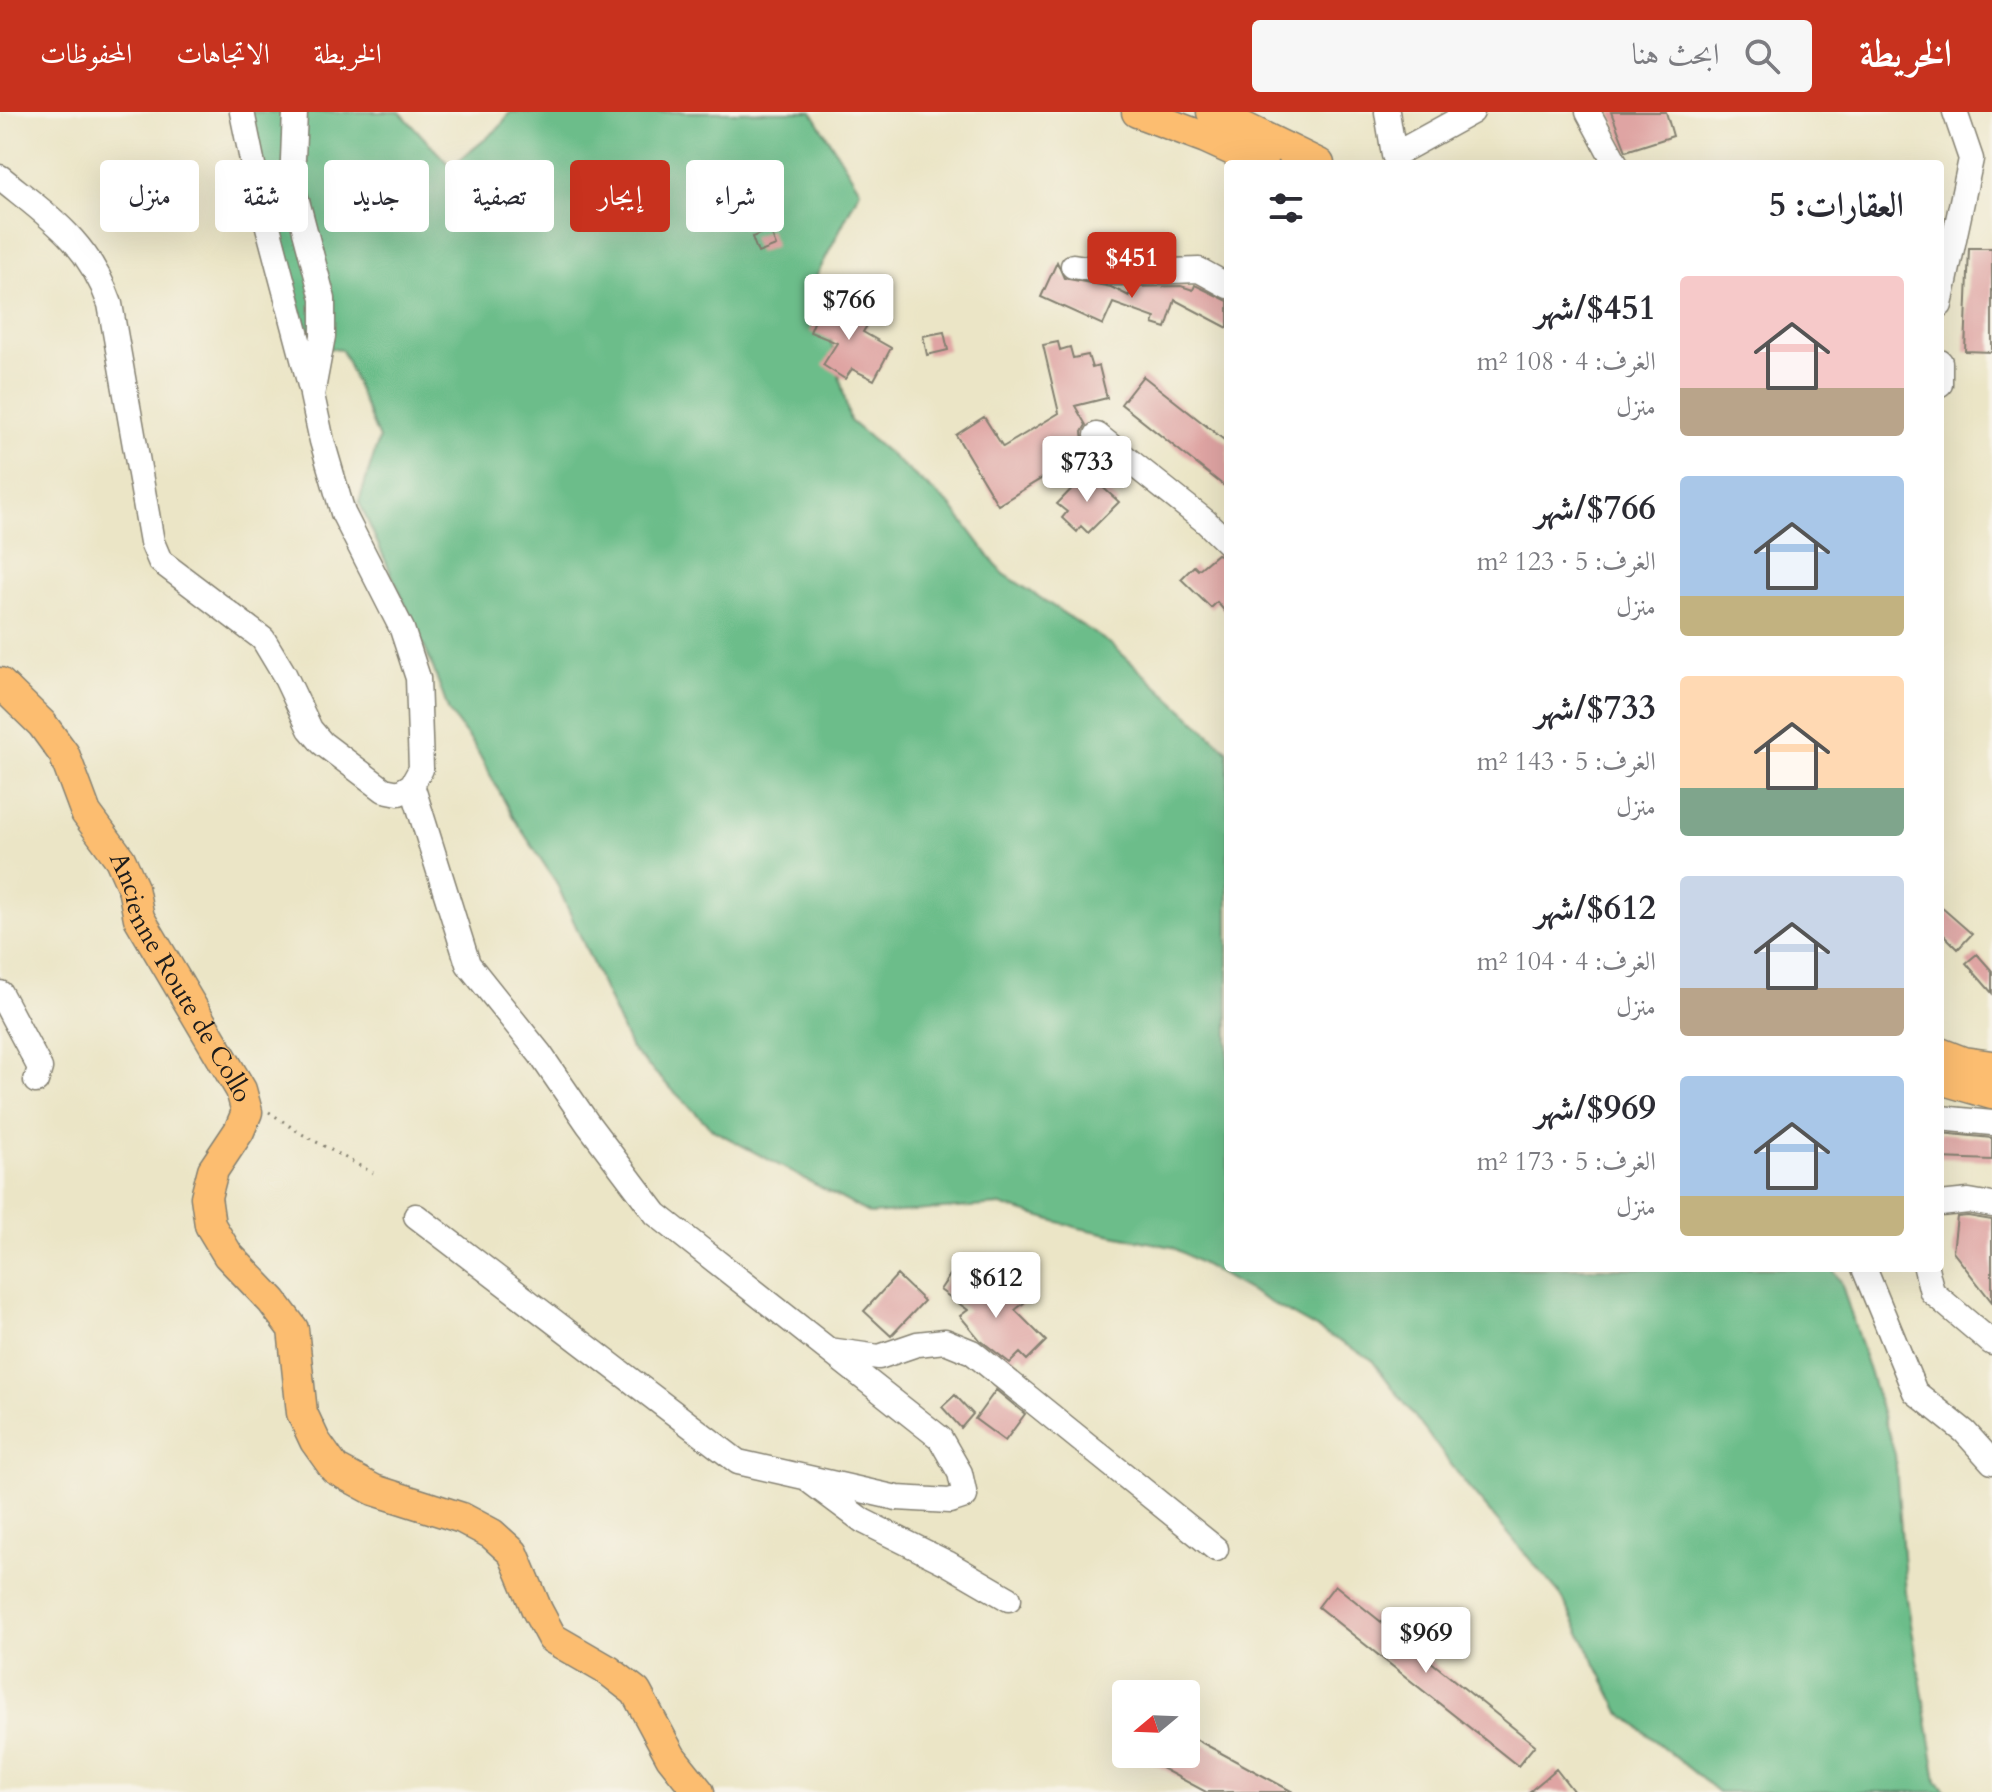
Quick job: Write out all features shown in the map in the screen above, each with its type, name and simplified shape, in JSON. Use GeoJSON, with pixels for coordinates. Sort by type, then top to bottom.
{"type":"FeatureCollection","features":[{"type":"Feature","properties":{"kind":"main road"},"geometry":{"type":"LineString","coordinates":[[1137,112],[1206,120],[1309,160]]}},
{"type":"Feature","properties":{"kind":"main road"},"geometry":{"type":"LineString","coordinates":[[1206,120],[1258,160]]}},
{"type":"Feature","properties":{"kind":"main road","name":"Ancienne Route de Collo"},"geometry":{"type":"LineString","coordinates":[[0,683],[42,724],[64,754],[86,813],[120,859],[133,888],[139,918],[243,1095],[247,1112],[239,1131],[213,1170],[206,1197],[210,1225],[228,1255],[272,1301],[293,1329],[302,1413],[315,1441],[335,1469],[374,1490],[462,1518],[492,1534],[513,1553],[552,1638],[609,1671],[636,1692],[671,1757],[699,1792]]}},
{"type":"Feature","properties":{"kind":"main road"},"geometry":{"type":"LineString","coordinates":[[1944,1055],[1963,1062],[1992,1066]]}},
{"type":"Feature","properties":{"kind":"main road"},"geometry":{"type":"LineString","coordinates":[[1944,1080],[1992,1094]]}},
{"type":"Feature","properties":{"kind":"street"},"geometry":{"type":"LineString","coordinates":[[0,177],[65,230],[86,253],[102,280],[110,304],[152,542],[160,561],[263,639],[284,674],[310,729],[322,743],[384,790],[399,793],[412,785],[421,769],[418,678],[402,629],[343,513],[258,189],[242,112]]}},
{"type":"Feature","properties":{"kind":"street"},"geometry":{"type":"LineString","coordinates":[[295,112],[292,182],[323,299],[323,336],[312,395]]}},
{"type":"Feature","properties":{"kind":"street"},"geometry":{"type":"LineString","coordinates":[[1387,112],[1394,155],[1472,112]]}},
{"type":"Feature","properties":{"kind":"street"},"geometry":{"type":"LineString","coordinates":[[1588,112],[1614,160]]}},
{"type":"Feature","properties":{"kind":"street"},"geometry":{"type":"LineString","coordinates":[[1944,286],[1971,159],[1955,112]]}},
{"type":"Feature","properties":{"kind":"street"},"geometry":{"type":"LineString","coordinates":[[1073,266],[1116,273],[1199,270],[1224,284]]}},
{"type":"Feature","properties":{"kind":"street"},"geometry":{"type":"LineString","coordinates":[[1097,435],[1134,462],[1224,540]]}},
{"type":"Feature","properties":{"kind":"street"},"geometry":{"type":"LineString","coordinates":[[412,785],[468,964],[540,1054],[656,1214],[940,1438],[960,1473],[965,1496],[950,1501],[897,1498],[738,1462],[416,1216]]}},
{"type":"Feature","properties":{"kind":"street"},"geometry":{"type":"LineString","coordinates":[[0,993],[40,1068],[36,1081]]}},
{"type":"Feature","properties":{"kind":"street"},"geometry":{"type":"LineString","coordinates":[[1944,1118],[1992,1123]]}},
{"type":"Feature","properties":{"kind":"street"},"geometry":{"type":"LineString","coordinates":[[1944,1204],[1969,1201],[1992,1205]]}},
{"type":"Feature","properties":{"kind":"street"},"geometry":{"type":"LineString","coordinates":[[1866,1272],[1915,1392],[1965,1432],[1992,1462]]}},
{"type":"Feature","properties":{"kind":"street"},"geometry":{"type":"LineString","coordinates":[[1927,1272],[1932,1292],[1992,1343]]}},
{"type":"Feature","properties":{"kind":"street"},"geometry":{"type":"LineString","coordinates":[[827,1349],[879,1357],[917,1344],[945,1341],[972,1352],[1216,1549]]}},
{"type":"Feature","properties":{"kind":"street"},"geometry":{"type":"LineString","coordinates":[[804,1476],[863,1521],[947,1563],[1009,1599]]}},
{"type":"Feature","properties":{"kind":"path"},"geometry":{"type":"LineString","coordinates":[[243,1095],[300,1133],[373,1173]]}},
{"type":"Feature","properties":{"kind":"green space"},"geometry":{"type":"Polygon","coordinates":[[[242,112],[400,112],[445,161],[445,232],[554,232],[554,160],[460,160],[499,128],[510,112],[812,112],[860,190],[816,277],[850,421],[952,507],[1001,572],[1112,645],[1224,747],[1224,1272],[1835,1272],[1841,1282],[1895,1454],[1906,1593],[1937,1781],[1947,1792],[1718,1792],[1620,1712],[1562,1597],[1466,1484],[1371,1359],[1172,1247],[1079,1228],[1000,1205],[870,1214],[713,1130],[631,1049],[556,882],[513,817],[474,745],[449,712],[431,662],[359,502],[379,439],[342,350],[311,346],[277,232],[308,232],[308,160],[256,160],[242,112]]]}},
{"type":"Feature","properties":{"kind":"building"},"geometry":{"type":"Polygon","coordinates":[[[1611,112],[1666,112],[1673,136],[1626,151],[1611,112]]]}},
{"type":"Feature","properties":{"kind":"building"},"geometry":{"type":"Polygon","coordinates":[[[771,232],[776,246],[758,253],[752,237],[771,232]]]}},
{"type":"Feature","properties":{"kind":"building"},"geometry":{"type":"Polygon","coordinates":[[[1969,248],[1992,248],[1992,352],[1965,351],[1969,248]]]}},
{"type":"Feature","properties":{"kind":"building"},"geometry":{"type":"Polygon","coordinates":[[[1057,262],[1064,278],[1111,287],[1129,296],[1132,287],[1181,286],[1193,290],[1195,285],[1224,299],[1224,326],[1175,300],[1166,328],[1153,324],[1155,318],[1113,303],[1103,325],[1041,297],[1057,262]]]}},
{"type":"Feature","properties":{"kind":"building"},"geometry":{"type":"Polygon","coordinates":[[[825,296],[842,303],[840,308],[868,324],[863,332],[891,348],[874,380],[852,369],[845,379],[823,365],[837,343],[810,332],[825,296]]]}},
{"type":"Feature","properties":{"kind":"building"},"geometry":{"type":"Polygon","coordinates":[[[944,332],[948,350],[927,355],[923,336],[944,332]]]}},
{"type":"Feature","properties":{"kind":"building"},"geometry":{"type":"Polygon","coordinates":[[[1058,342],[1060,350],[1070,347],[1073,358],[1088,355],[1092,368],[1099,366],[1107,398],[1075,406],[1086,425],[1082,432],[1083,440],[1090,449],[998,505],[956,435],[984,417],[1003,447],[1059,413],[1043,345],[1058,342]]]}},
{"type":"Feature","properties":{"kind":"building"},"geometry":{"type":"Polygon","coordinates":[[[1143,376],[1224,440],[1224,486],[1121,404],[1143,376]]]}},
{"type":"Feature","properties":{"kind":"building"},"geometry":{"type":"Polygon","coordinates":[[[1087,473],[1119,502],[1088,533],[1081,526],[1077,532],[1062,518],[1067,512],[1057,504],[1087,473]]]}},
{"type":"Feature","properties":{"kind":"building"},"geometry":{"type":"Polygon","coordinates":[[[1217,554],[1224,557],[1224,610],[1217,602],[1211,608],[1181,579],[1194,566],[1198,570],[1217,554]]]}},
{"type":"Feature","properties":{"kind":"building"},"geometry":{"type":"Polygon","coordinates":[[[1944,910],[1972,934],[1958,949],[1944,935],[1944,910]]]}},
{"type":"Feature","properties":{"kind":"building"},"geometry":{"type":"Polygon","coordinates":[[[1977,954],[1992,971],[1992,993],[1966,963],[1977,954]]]}},
{"type":"Feature","properties":{"kind":"building"},"geometry":{"type":"Polygon","coordinates":[[[1944,1133],[1992,1138],[1992,1160],[1944,1158],[1944,1133]]]}},
{"type":"Feature","properties":{"kind":"building"},"geometry":{"type":"Polygon","coordinates":[[[1957,1217],[1992,1220],[1992,1302],[1953,1252],[1957,1217]]]}},
{"type":"Feature","properties":{"kind":"building"},"geometry":{"type":"Polygon","coordinates":[[[897,1275],[924,1301],[891,1336],[864,1311],[897,1275]]]}},
{"type":"Feature","properties":{"kind":"building"},"geometry":{"type":"Polygon","coordinates":[[[950,1275],[983,1297],[998,1284],[1006,1295],[1012,1290],[1024,1303],[1015,1310],[1046,1341],[1027,1360],[1020,1353],[1010,1363],[980,1340],[960,1316],[968,1310],[940,1290],[950,1275]]]}},
{"type":"Feature","properties":{"kind":"building"},"geometry":{"type":"Polygon","coordinates":[[[996,1390],[1025,1414],[1005,1441],[975,1419],[996,1390]]]}},
{"type":"Feature","properties":{"kind":"building"},"geometry":{"type":"Polygon","coordinates":[[[955,1395],[973,1414],[961,1428],[942,1407],[955,1395]]]}},
{"type":"Feature","properties":{"kind":"building"},"geometry":{"type":"Polygon","coordinates":[[[1335,1585],[1535,1745],[1518,1766],[1318,1607],[1335,1585]]]}},
{"type":"Feature","properties":{"kind":"building"},"geometry":{"type":"Polygon","coordinates":[[[1200,1742],[1293,1792],[1206,1792],[1161,1768],[1200,1768],[1200,1742]]]}},
{"type":"Feature","properties":{"kind":"building"},"geometry":{"type":"Polygon","coordinates":[[[1556,1769],[1574,1792],[1529,1792],[1546,1778],[1556,1769]]]}}]}
